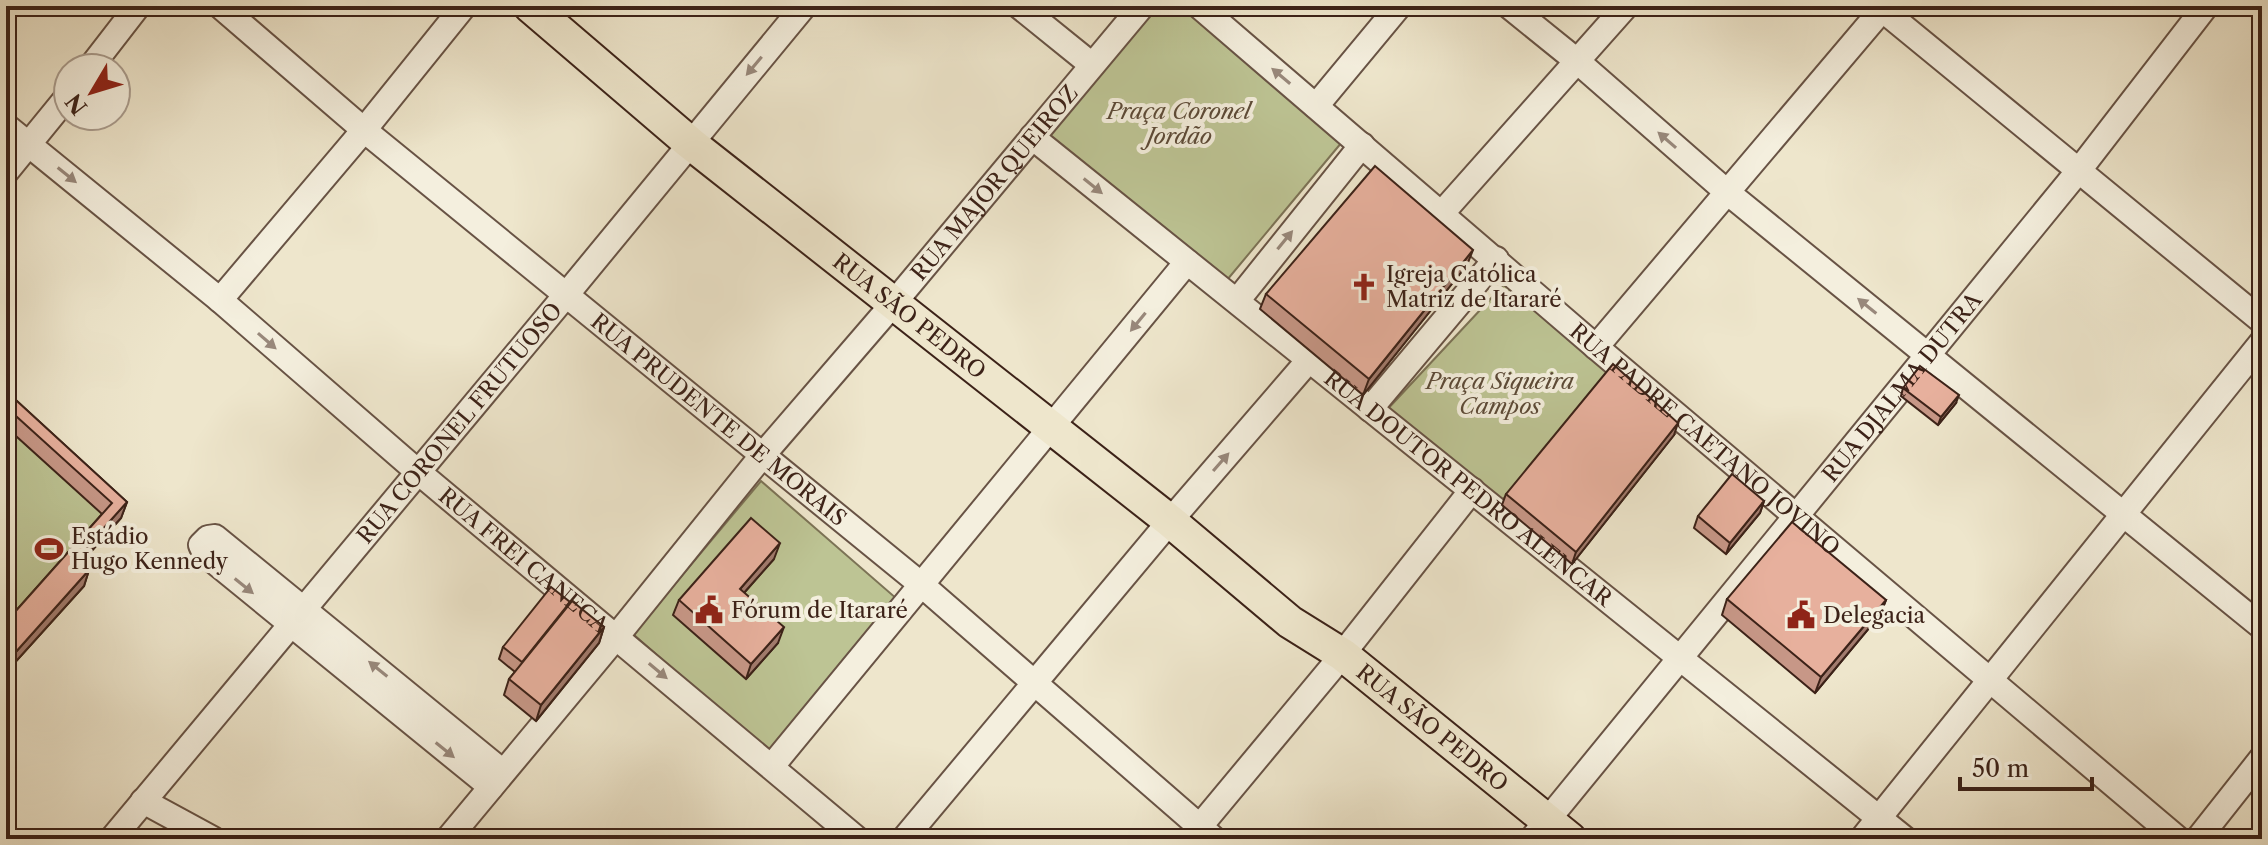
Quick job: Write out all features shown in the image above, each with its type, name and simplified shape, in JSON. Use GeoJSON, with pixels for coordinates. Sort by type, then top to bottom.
{"type":"FeatureCollection","features":[{"type":"Feature","properties":{"kind":"main road","name":"RUA SÃO PEDRO"},"geometry":{"type":"LineString","coordinates":[[530,6],[690,143],[1170,521],[1544,835]]}},
{"type":"Feature","properties":{"kind":"street"},"geometry":{"type":"LineString","coordinates":[[102,52],[138,6]]}},
{"type":"Feature","properties":{"kind":"street","name":"RUA PRUDENTE DE MORAIS"},"geometry":{"type":"LineString","coordinates":[[220,6],[364,130],[761,457],[923,586],[1036,682],[1201,835]]}},
{"type":"Feature","properties":{"kind":"street"},"geometry":{"type":"LineString","coordinates":[[220,300],[464,6]]}},
{"type":"Feature","properties":{"kind":"street","name":"RUA CORONEL FRUTUOSO"},"geometry":{"type":"LineString","coordinates":[[112,839],[804,6]]}},
{"type":"Feature","properties":{"kind":"street"},"geometry":{"type":"LineString","coordinates":[[1019,6],[1092,65]]}},
{"type":"Feature","properties":{"kind":"street","name":"RUA MAJOR QUEIROZ"},"geometry":{"type":"LineString","coordinates":[[448,839],[761,457],[1142,6]]}},
{"type":"Feature","properties":{"kind":"street","name":"RUA PADRE CAETANO JOVINO"},"geometry":{"type":"LineString","coordinates":[[1199,6],[1596,347],[2178,839]]}},
{"type":"Feature","properties":{"kind":"street"},"geometry":{"type":"LineString","coordinates":[[1316,106],[1399,6]]}},
{"type":"Feature","properties":{"kind":"street"},"geometry":{"type":"LineString","coordinates":[[1509,6],[1727,192],[2262,627]]}},
{"type":"Feature","properties":{"kind":"street"},"geometry":{"type":"LineString","coordinates":[[1442,213],[1626,6]]}},
{"type":"Feature","properties":{"kind":"street","name":"RUA DJALMA DUTRA"},"geometry":{"type":"LineString","coordinates":[[1544,835],[1679,660],[2080,169],[2206,6]]}},
{"type":"Feature","properties":{"kind":"street"},"geometry":{"type":"LineString","coordinates":[[1596,347],[1882,7],[2262,321]]}},
{"type":"Feature","properties":{"kind":"street"},"geometry":{"type":"LineString","coordinates":[[6,172],[52,116]]}},
{"type":"Feature","properties":{"kind":"street","name":"RUA FREI CANECA"},"geometry":{"type":"LineString","coordinates":[[6,126],[220,300],[417,471],[857,839]]}},
{"type":"Feature","properties":{"kind":"street","name":"RUA DOUTOR PEDRO ALENCAR"},"geometry":{"type":"LineString","coordinates":[[1032,137],[1905,839]]}},
{"type":"Feature","properties":{"kind":"street"},"geometry":{"type":"LineString","coordinates":[[1237,301],[1362,145]]}},
{"type":"Feature","properties":{"kind":"street"},"geometry":{"type":"LineString","coordinates":[[1370,409],[1496,259]]}},
{"type":"Feature","properties":{"kind":"street"},"geometry":{"type":"LineString","coordinates":[[772,766],[1187,262]]}},
{"type":"Feature","properties":{"kind":"street"},"geometry":{"type":"LineString","coordinates":[[1862,839],[2262,342]]}},
{"type":"Feature","properties":{"kind":"street"},"geometry":{"type":"LineString","coordinates":[[904,839],[1309,360]]}},
{"type":"Feature","properties":{"kind":"street"},"geometry":{"type":"LineString","coordinates":[[1201,835],[1472,490]]}},
{"type":"Feature","properties":{"kind":"street"},"geometry":{"type":"LineString","coordinates":[[297,616],[497,780]]}},
{"type":"Feature","properties":{"kind":"street"},"geometry":{"type":"LineString","coordinates":[[2198,839],[2262,758]]}},
{"type":"Feature","properties":{"kind":"street"},"geometry":{"type":"LineString","coordinates":[[143,801],[213,839]]}},
{"type":"Feature","properties":{"kind":"green space","name":"Praça Coronel Jordão"},"geometry":{"type":"Polygon","coordinates":[[[1153,6],[1185,6],[1342,142],[1227,280],[1047,137],[1153,6]]]}},
{"type":"Feature","properties":{"kind":"green space","name":"Praça Siqueira Campos"},"geometry":{"type":"Polygon","coordinates":[[[1510,278],[1613,370],[1498,505],[1383,414],[1510,278]]]}},
{"type":"Feature","properties":{"kind":"green space","name":"Estádio Hugo Kennedy"},"geometry":{"type":"Polygon","coordinates":[[[6,412],[121,518],[71,574],[84,586],[9,669],[6,667],[6,412]]]}},
{"type":"Feature","properties":{"kind":"green space"},"geometry":{"type":"Polygon","coordinates":[[[761,481],[897,599],[768,753],[633,634],[761,481]]]}},
{"type":"Feature","properties":{"kind":"building","name":"Igreja Católica Matriz de Itararé"},"geometry":{"type":"Polygon","coordinates":[[[1375,166],[1473,250],[1369,379],[1266,294],[1375,166]]]}},
{"type":"Feature","properties":{"kind":"building"},"geometry":{"type":"Polygon","coordinates":[[[1613,364],[1678,423],[1576,552],[1506,494],[1613,364]]]}},
{"type":"Feature","properties":{"kind":"building"},"geometry":{"type":"Polygon","coordinates":[[[1920,366],[1959,395],[1941,417],[1903,388],[1920,366]]]}},
{"type":"Feature","properties":{"kind":"building"},"geometry":{"type":"Polygon","coordinates":[[[6,391],[127,502],[76,559],[89,570],[14,654],[6,646],[6,622],[112,503],[6,407],[6,391]]]}},
{"type":"Feature","properties":{"kind":"building"},"geometry":{"type":"Polygon","coordinates":[[[1732,474],[1764,501],[1730,543],[1698,516],[1732,474]]]}},
{"type":"Feature","properties":{"kind":"building","name":"Fórum de Itararé"},"geometry":{"type":"Polygon","coordinates":[[[751,518],[780,543],[740,589],[784,627],[751,664],[679,600],[751,518]]]}},
{"type":"Feature","properties":{"kind":"building","name":"Delegacia"},"geometry":{"type":"Polygon","coordinates":[[[1792,522],[1886,600],[1821,677],[1727,599],[1792,522]]]}},
{"type":"Feature","properties":{"kind":"building"},"geometry":{"type":"Polygon","coordinates":[[[551,587],[570,602],[522,662],[503,647],[551,587]]]}},
{"type":"Feature","properties":{"kind":"building"},"geometry":{"type":"Polygon","coordinates":[[[572,601],[604,627],[541,705],[509,679],[572,601]]]}},
{"type":"Feature","properties":{"kind":"place","name":"Igreja Católica Matriz de Itararé"},"geometry":{"type":"Point","coordinates":[1364,287]}},
{"type":"Feature","properties":{"kind":"place","name":"Estádio Hugo Kennedy"},"geometry":{"type":"Point","coordinates":[49,549]}},
{"type":"Feature","properties":{"kind":"place","name":"Fórum de Itararé"},"geometry":{"type":"Point","coordinates":[709,610]}},
{"type":"Feature","properties":{"kind":"place","name":"Delegacia"},"geometry":{"type":"Point","coordinates":[1801,615]}}]}
